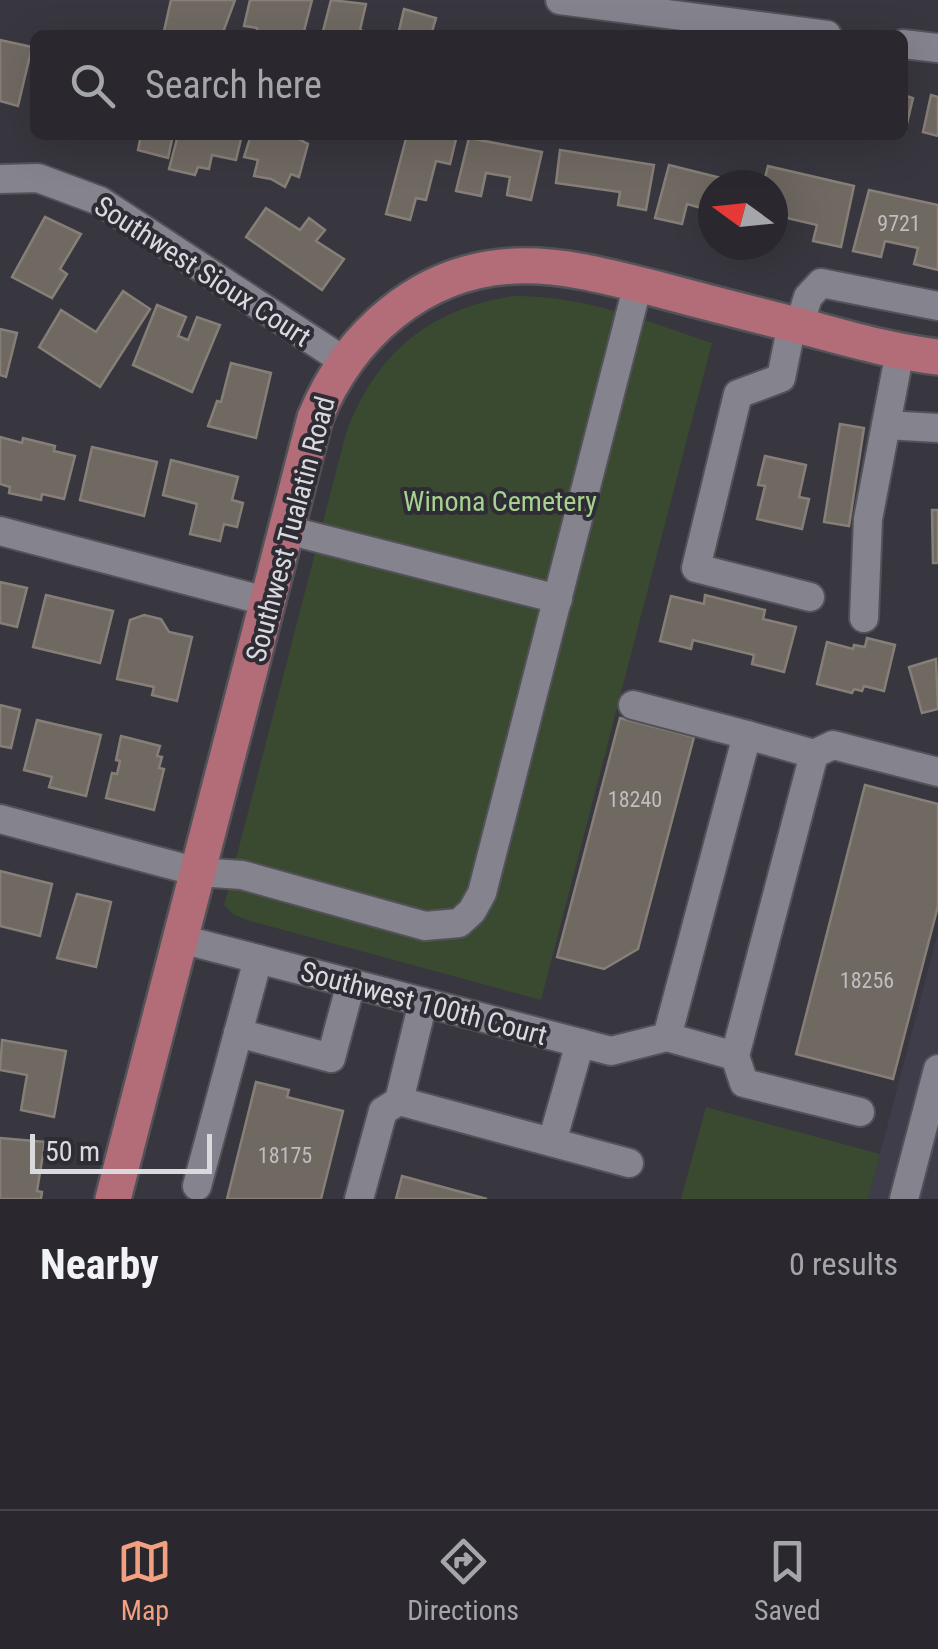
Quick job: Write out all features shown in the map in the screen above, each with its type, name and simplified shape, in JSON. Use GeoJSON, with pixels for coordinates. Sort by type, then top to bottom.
{"type":"FeatureCollection","features":[{"type":"Feature","properties":{"kind":"main road","name":"Southwest Tualatin Road"},"geometry":{"type":"LineString","coordinates":[[113,1199],[316,418],[344,361],[365,335],[428,289],[464,275],[533,266],[594,273],[900,351],[938,357]]}},
{"type":"Feature","properties":{"kind":"street"},"geometry":{"type":"LineString","coordinates":[[560,0],[784,30]]}},
{"type":"Feature","properties":{"kind":"street"},"geometry":{"type":"LineString","coordinates":[[908,45],[938,48]]}},
{"type":"Feature","properties":{"kind":"street","name":"Southwest Sioux Court"},"geometry":{"type":"LineString","coordinates":[[0,179],[38,178],[100,201],[344,361]]}},
{"type":"Feature","properties":{"kind":"street"},"geometry":{"type":"LineString","coordinates":[[810,597],[696,568],[738,394],[782,378],[796,325],[808,297],[821,283],[938,306]]}},
{"type":"Feature","properties":{"kind":"street"},"geometry":{"type":"LineString","coordinates":[[0,819],[198,872],[242,875],[425,926],[459,923],[472,912],[482,893],[638,284]]}},
{"type":"Feature","properties":{"kind":"street"},"geometry":{"type":"LineString","coordinates":[[864,618],[868,520],[900,351]]}},
{"type":"Feature","properties":{"kind":"street"},"geometry":{"type":"LineString","coordinates":[[886,425],[938,428]]}},
{"type":"Feature","properties":{"kind":"street"},"geometry":{"type":"LineString","coordinates":[[287,530],[558,599]]}},
{"type":"Feature","properties":{"kind":"street"},"geometry":{"type":"LineString","coordinates":[[0,531],[269,602]]}},
{"type":"Feature","properties":{"kind":"street"},"geometry":{"type":"LineString","coordinates":[[633,705],[814,754],[833,745],[938,772]]}},
{"type":"Feature","properties":{"kind":"street"},"geometry":{"type":"LineString","coordinates":[[735,1056],[667,1037],[746,735]]}},
{"type":"Feature","properties":{"kind":"street"},"geometry":{"type":"LineString","coordinates":[[814,754],[735,1056],[744,1083],[860,1112]]}},
{"type":"Feature","properties":{"kind":"street","name":"Southwest 100th Court"},"geometry":{"type":"LineString","coordinates":[[180,939],[611,1051],[667,1037]]}},
{"type":"Feature","properties":{"kind":"street"},"geometry":{"type":"LineString","coordinates":[[197,1186],[258,960]]}},
{"type":"Feature","properties":{"kind":"street"},"geometry":{"type":"LineString","coordinates":[[238,1032],[331,1058],[350,984]]}},
{"type":"Feature","properties":{"kind":"street"},"geometry":{"type":"LineString","coordinates":[[399,1102],[423,1002]]}},
{"type":"Feature","properties":{"kind":"street"},"geometry":{"type":"LineString","coordinates":[[552,1142],[580,1043]]}},
{"type":"Feature","properties":{"kind":"street"},"geometry":{"type":"LineString","coordinates":[[904,1199],[938,1069]]}},
{"type":"Feature","properties":{"kind":"street"},"geometry":{"type":"LineString","coordinates":[[359,1199],[383,1111],[399,1102],[629,1162]]}},
{"type":"Feature","properties":{"kind":"shaded area"},"geometry":{"type":"Polygon","coordinates":[[[938,933],[938,1199],[868,1199],[880,1154],[938,933]]]}},
{"type":"Feature","properties":{"kind":"green space","name":"Winona Cemetery"},"geometry":{"type":"Polygon","coordinates":[[[513,296],[590,305],[712,343],[541,1000],[247,920],[224,905],[346,433],[359,404],[373,379],[409,339],[455,312],[513,296]]]}},
{"type":"Feature","properties":{"kind":"green space"},"geometry":{"type":"Polygon","coordinates":[[[706,1107],[880,1154],[868,1199],[681,1199],[706,1107]]]}},
{"type":"Feature","properties":{"kind":"building"},"geometry":{"type":"Polygon","coordinates":[[[171,0],[235,0],[224,30],[164,30],[171,0]]]}},
{"type":"Feature","properties":{"kind":"building"},"geometry":{"type":"Polygon","coordinates":[[[250,0],[312,0],[304,30],[257,30],[244,26],[250,0]]]}},
{"type":"Feature","properties":{"kind":"building"},"geometry":{"type":"Polygon","coordinates":[[[331,0],[366,4],[360,30],[323,30],[331,0]]]}},
{"type":"Feature","properties":{"kind":"building"},"geometry":{"type":"Polygon","coordinates":[[[404,9],[436,18],[432,30],[399,30],[404,9]]]}},
{"type":"Feature","properties":{"kind":"building"},"geometry":{"type":"Polygon","coordinates":[[[0,40],[30,47],[18,106],[0,101],[0,40]]]}},
{"type":"Feature","properties":{"kind":"building"},"geometry":{"type":"Polygon","coordinates":[[[931,95],[938,97],[938,136],[923,132],[931,95]]]}},
{"type":"Feature","properties":{"kind":"building"},"geometry":{"type":"Polygon","coordinates":[[[140,140],[172,140],[168,158],[138,150],[140,140]]]}},
{"type":"Feature","properties":{"kind":"building"},"geometry":{"type":"Polygon","coordinates":[[[177,140],[241,140],[236,160],[212,155],[209,169],[198,167],[195,175],[169,169],[177,140]]]}},
{"type":"Feature","properties":{"kind":"building"},"geometry":{"type":"Polygon","coordinates":[[[249,140],[300,140],[308,144],[299,177],[291,174],[285,187],[254,176],[258,160],[244,157],[249,140]]]}},
{"type":"Feature","properties":{"kind":"building"},"geometry":{"type":"Polygon","coordinates":[[[406,140],[456,140],[450,164],[436,161],[426,200],[416,198],[410,220],[386,214],[406,140]]]}},
{"type":"Feature","properties":{"kind":"building"},"geometry":{"type":"Polygon","coordinates":[[[469,140],[542,152],[531,200],[507,195],[510,177],[486,173],[481,196],[456,191],[469,140]]]}},
{"type":"Feature","properties":{"kind":"building"},"geometry":{"type":"Polygon","coordinates":[[[560,150],[654,165],[646,210],[618,205],[620,192],[556,183],[560,150]]]}},
{"type":"Feature","properties":{"kind":"building"},"geometry":{"type":"Polygon","coordinates":[[[669,165],[698,172],[698,207],[687,204],[682,224],[655,218],[669,165]]]}},
{"type":"Feature","properties":{"kind":"building"},"geometry":{"type":"Polygon","coordinates":[[[788,171],[854,186],[841,247],[813,241],[817,225],[788,218],[788,171]]]}},
{"type":"Feature","properties":{"kind":"building"},"geometry":{"type":"Polygon","coordinates":[[[869,190],[938,205],[938,270],[914,264],[918,248],[885,241],[881,257],[853,251],[869,190]]]}},
{"type":"Feature","properties":{"kind":"building"},"geometry":{"type":"Polygon","coordinates":[[[266,208],[300,230],[309,218],[325,230],[316,241],[344,259],[322,290],[246,237],[266,208]]]}},
{"type":"Feature","properties":{"kind":"building"},"geometry":{"type":"Polygon","coordinates":[[[45,217],[81,234],[60,269],[67,274],[52,298],[12,277],[45,217]]]}},
{"type":"Feature","properties":{"kind":"building"},"geometry":{"type":"Polygon","coordinates":[[[123,291],[150,309],[100,387],[39,347],[61,310],[96,332],[123,291]]]}},
{"type":"Feature","properties":{"kind":"building"},"geometry":{"type":"Polygon","coordinates":[[[157,305],[186,317],[178,336],[188,340],[197,317],[220,325],[192,392],[133,365],[157,305]]]}},
{"type":"Feature","properties":{"kind":"building"},"geometry":{"type":"Polygon","coordinates":[[[0,329],[17,333],[6,377],[0,375],[0,329]]]}},
{"type":"Feature","properties":{"kind":"building"},"geometry":{"type":"Polygon","coordinates":[[[231,363],[271,373],[256,438],[208,426],[217,401],[221,402],[231,363]]]}},
{"type":"Feature","properties":{"kind":"building"},"geometry":{"type":"Polygon","coordinates":[[[840,424],[864,428],[849,526],[824,522],[840,424]]]}},
{"type":"Feature","properties":{"kind":"building"},"geometry":{"type":"Polygon","coordinates":[[[0,437],[55,446],[54,451],[75,456],[64,499],[42,494],[41,500],[9,493],[10,487],[0,484],[0,437]]]}},
{"type":"Feature","properties":{"kind":"building"},"geometry":{"type":"Polygon","coordinates":[[[92,447],[157,462],[144,516],[80,500],[92,447]]]}},
{"type":"Feature","properties":{"kind":"building"},"geometry":{"type":"Polygon","coordinates":[[[765,456],[806,465],[799,497],[809,499],[802,529],[757,519],[765,486],[758,485],[765,456]]]}},
{"type":"Feature","properties":{"kind":"building"},"geometry":{"type":"Polygon","coordinates":[[[171,460],[238,477],[232,500],[243,503],[237,527],[224,524],[220,541],[190,534],[197,504],[163,495],[171,460]]]}},
{"type":"Feature","properties":{"kind":"building"},"geometry":{"type":"Polygon","coordinates":[[[932,510],[938,510],[938,563],[933,563],[932,510]]]}},
{"type":"Feature","properties":{"kind":"building"},"geometry":{"type":"Polygon","coordinates":[[[0,582],[27,588],[17,627],[0,623],[0,582]]]}},
{"type":"Feature","properties":{"kind":"building"},"geometry":{"type":"Polygon","coordinates":[[[46,595],[113,611],[100,663],[33,647],[46,595]]]}},
{"type":"Feature","properties":{"kind":"building"},"geometry":{"type":"Polygon","coordinates":[[[705,595],[765,610],[763,619],[796,627],[784,672],[752,664],[754,655],[693,640],[691,649],[660,641],[671,596],[704,604],[705,595]]]}},
{"type":"Feature","properties":{"kind":"building"},"geometry":{"type":"Polygon","coordinates":[[[144,615],[161,619],[169,632],[192,637],[177,701],[152,695],[154,687],[117,679],[130,620],[144,615]]]}},
{"type":"Feature","properties":{"kind":"building"},"geometry":{"type":"Polygon","coordinates":[[[867,638],[895,645],[884,691],[864,686],[862,691],[854,689],[852,693],[817,684],[827,642],[853,649],[854,645],[865,647],[867,638]]]}},
{"type":"Feature","properties":{"kind":"building"},"geometry":{"type":"Polygon","coordinates":[[[936,659],[938,709],[922,713],[909,667],[936,659]]]}},
{"type":"Feature","properties":{"kind":"building"},"geometry":{"type":"Polygon","coordinates":[[[0,705],[20,710],[11,748],[0,746],[0,705]]]}},
{"type":"Feature","properties":{"kind":"building"},"geometry":{"type":"Polygon","coordinates":[[[620,718],[694,737],[638,949],[604,969],[557,957],[620,718]]]}},
{"type":"Feature","properties":{"kind":"building"},"geometry":{"type":"Polygon","coordinates":[[[37,720],[101,735],[86,796],[49,787],[52,777],[24,770],[37,720]]]}},
{"type":"Feature","properties":{"kind":"building"},"geometry":{"type":"Polygon","coordinates":[[[121,736],[160,746],[159,768],[164,769],[154,810],[106,798],[112,773],[117,774],[121,736]]]}},
{"type":"Feature","properties":{"kind":"building"},"geometry":{"type":"Polygon","coordinates":[[[865,785],[938,804],[938,906],[893,1079],[796,1054],[865,785]]]}},
{"type":"Feature","properties":{"kind":"building"},"geometry":{"type":"Polygon","coordinates":[[[0,871],[52,884],[40,936],[0,926],[0,871]]]}},
{"type":"Feature","properties":{"kind":"building"},"geometry":{"type":"Polygon","coordinates":[[[77,894],[111,902],[96,967],[57,958],[77,894]]]}},
{"type":"Feature","properties":{"kind":"building"},"geometry":{"type":"Polygon","coordinates":[[[2,1040],[66,1051],[54,1117],[21,1110],[27,1075],[0,1070],[2,1040]]]}},
{"type":"Feature","properties":{"kind":"building"},"geometry":{"type":"Polygon","coordinates":[[[256,1082],[289,1090],[287,1097],[343,1111],[321,1199],[227,1199],[256,1082]]]}},
{"type":"Feature","properties":{"kind":"building"},"geometry":{"type":"Polygon","coordinates":[[[0,1138],[45,1142],[37,1191],[42,1192],[41,1199],[0,1199],[0,1138]]]}},
{"type":"Feature","properties":{"kind":"building"},"geometry":{"type":"Polygon","coordinates":[[[402,1176],[487,1199],[396,1199],[402,1176]]]}}]}
